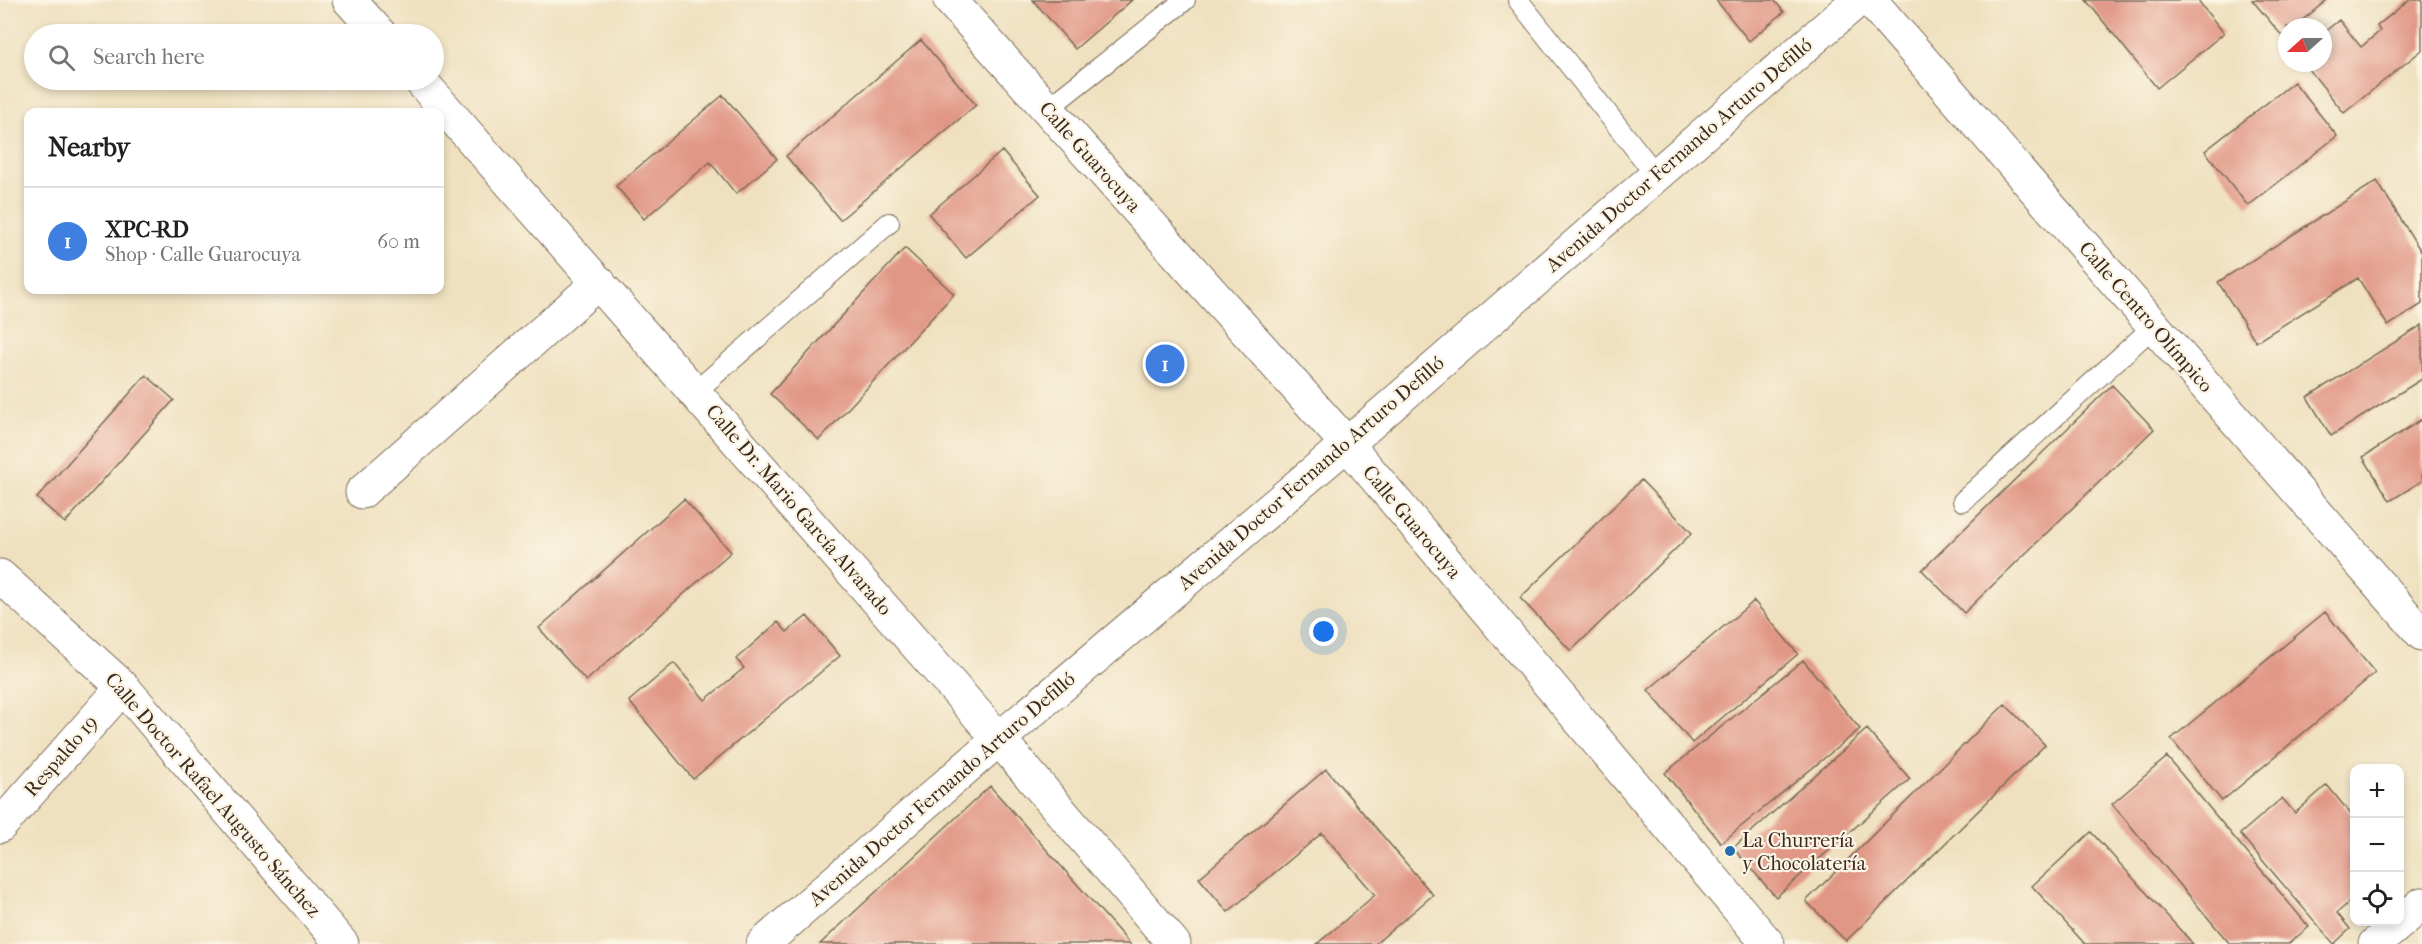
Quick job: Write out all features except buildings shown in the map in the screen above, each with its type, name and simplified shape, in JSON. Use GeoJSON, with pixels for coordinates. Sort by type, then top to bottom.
{"type":"FeatureCollection","features":[{"type":"Feature","properties":{"kind":"street"},"geometry":{"type":"LineString","coordinates":[[349,0],[371,24]]}},
{"type":"Feature","properties":{"kind":"street","name":"Calle Guarocuya"},"geometry":{"type":"LineString","coordinates":[[950,0],[1347,444],[1768,944]]}},
{"type":"Feature","properties":{"kind":"street","name":"Avenida Doctor Fernando Arturo Defilló"},"geometry":{"type":"LineString","coordinates":[[763,944],[999,739],[1347,444],[1858,0]]}},
{"type":"Feature","properties":{"kind":"street","name":"Calle Centro Olímpico"},"geometry":{"type":"LineString","coordinates":[[1870,0],[2422,634]]}},
{"type":"Feature","properties":{"kind":"street","name":"Calle Dr. Mario García Alvarado"},"geometry":{"type":"LineString","coordinates":[[429,90],[999,739],[1174,944]]}},
{"type":"Feature","properties":{"kind":"street"},"geometry":{"type":"LineString","coordinates":[[362,492],[599,282]]}},
{"type":"Feature","properties":{"kind":"street","name":"Calle Doctor Rafael Augusto Sánchez"},"geometry":{"type":"LineString","coordinates":[[0,576],[123,687],[342,944]]}},
{"type":"Feature","properties":{"kind":"street","name":"Respaldo 19"},"geometry":{"type":"LineString","coordinates":[[0,826],[123,687]]}},
{"type":"Feature","properties":{"kind":"street"},"geometry":{"type":"LineString","coordinates":[[2375,944],[2422,904]]}},
{"type":"Feature","properties":{"kind":"lane"},"geometry":{"type":"LineString","coordinates":[[1047,109],[1185,0]]}},
{"type":"Feature","properties":{"kind":"lane"},"geometry":{"type":"LineString","coordinates":[[1518,0],[1656,175]]}},
{"type":"Feature","properties":{"kind":"lane"},"geometry":{"type":"LineString","coordinates":[[695,392],[889,223]]}},
{"type":"Feature","properties":{"kind":"lane"},"geometry":{"type":"LineString","coordinates":[[1963,501],[2154,327]]}},
{"type":"Feature","properties":{"kind":"place","name":"XPC-RD"},"geometry":{"type":"Point","coordinates":[1165,364]}},
{"type":"Feature","properties":{"kind":"place","name":"La Churrería y Chocolatería"},"geometry":{"type":"Point","coordinates":[1730,851]}}]}
